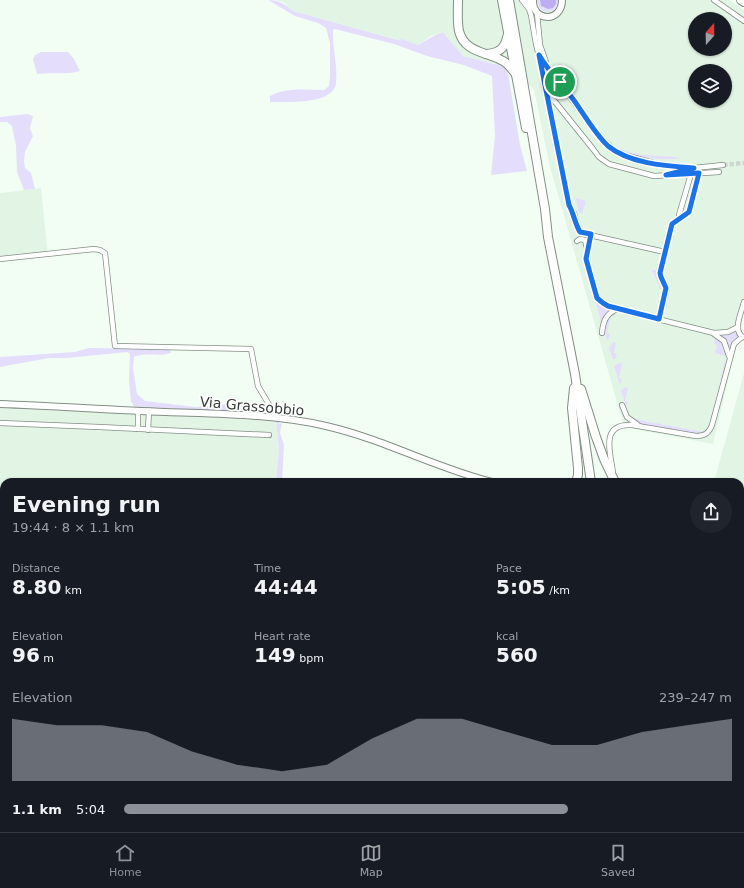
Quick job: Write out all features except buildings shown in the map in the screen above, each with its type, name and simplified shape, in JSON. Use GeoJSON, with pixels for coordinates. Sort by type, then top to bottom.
{"type":"FeatureCollection","features":[{"type":"Feature","properties":{"kind":"highway"},"geometry":{"type":"LineString","coordinates":[[458,0],[458,24],[460,36],[468,46],[484,54],[500,59],[515,73]]}},
{"type":"Feature","properties":{"kind":"highway"},"geometry":{"type":"LineString","coordinates":[[502,0],[541,210],[548,237],[575,374],[591,478]]}},
{"type":"Feature","properties":{"kind":"highway"},"geometry":{"type":"LineString","coordinates":[[509,0],[545,209],[548,237]]}},
{"type":"Feature","properties":{"kind":"highway"},"geometry":{"type":"LineString","coordinates":[[484,54],[495,53],[501,50],[506,41],[507,32]]}},
{"type":"Feature","properties":{"kind":"highway"},"geometry":{"type":"LineString","coordinates":[[575,374],[586,403],[598,444],[614,478]]}},
{"type":"Feature","properties":{"kind":"highway"},"geometry":{"type":"LineString","coordinates":[[575,374],[572,408],[578,468],[577,478]]}},
{"type":"Feature","properties":{"kind":"street"},"geometry":{"type":"LineString","coordinates":[[523,0],[533,3],[537,13],[541,52],[548,66],[600,137],[615,150],[628,156],[657,164],[694,168]]}},
{"type":"Feature","properties":{"kind":"street"},"geometry":{"type":"LineString","coordinates":[[523,0],[531,15],[569,205],[574,213],[580,232],[665,252]]}},
{"type":"Feature","properties":{"kind":"street"},"geometry":{"type":"LineString","coordinates":[[537,13],[547,17],[556,14],[562,6],[562,0]]}},
{"type":"Feature","properties":{"kind":"street"},"geometry":{"type":"LineString","coordinates":[[714,0],[744,21]]}},
{"type":"Feature","properties":{"kind":"street"},"geometry":{"type":"LineString","coordinates":[[539,55],[560,82]]}},
{"type":"Feature","properties":{"kind":"street"},"geometry":{"type":"LineString","coordinates":[[546,90],[558,107],[604,161],[615,166],[654,176],[719,172]]}},
{"type":"Feature","properties":{"kind":"street"},"geometry":{"type":"LineString","coordinates":[[666,175],[694,168],[723,165]]}},
{"type":"Feature","properties":{"kind":"street"},"geometry":{"type":"LineString","coordinates":[[659,319],[666,288],[660,275],[672,224],[689,212],[699,173]]}},
{"type":"Feature","properties":{"kind":"street"},"geometry":{"type":"LineString","coordinates":[[680,219],[679,215],[691,174]]}},
{"type":"Feature","properties":{"kind":"street"},"geometry":{"type":"LineString","coordinates":[[591,234],[586,259],[597,298],[606,305],[617,309],[714,334],[724,341],[729,358]]}},
{"type":"Feature","properties":{"kind":"street"},"geometry":{"type":"LineString","coordinates":[[577,241],[580,239],[584,240],[587,250]]}},
{"type":"Feature","properties":{"kind":"street"},"geometry":{"type":"LineString","coordinates":[[0,259],[94,249],[106,253],[115,346],[251,349],[258,386],[277,418]]}},
{"type":"Feature","properties":{"kind":"street"},"geometry":{"type":"LineString","coordinates":[[615,478],[609,442],[611,432],[616,427],[625,424],[696,436],[706,435],[709,432],[734,344],[743,337],[738,333],[738,326],[744,302]]}},
{"type":"Feature","properties":{"kind":"street"},"geometry":{"type":"LineString","coordinates":[[602,333],[606,317],[617,309]]}},
{"type":"Feature","properties":{"kind":"street"},"geometry":{"type":"LineString","coordinates":[[714,334],[728,332],[738,326]]}},
{"type":"Feature","properties":{"kind":"street","name":"Via Grassobbio"},"geometry":{"type":"LineString","coordinates":[[0,404],[277,418],[338,429],[368,438],[472,478]]}},
{"type":"Feature","properties":{"kind":"street"},"geometry":{"type":"LineString","coordinates":[[622,406],[627,416],[641,427]]}},
{"type":"Feature","properties":{"kind":"street"},"geometry":{"type":"LineString","coordinates":[[138,411],[138,429]]}},
{"type":"Feature","properties":{"kind":"street"},"geometry":{"type":"LineString","coordinates":[[148,430],[149,411]]}},
{"type":"Feature","properties":{"kind":"street"},"geometry":{"type":"LineString","coordinates":[[0,423],[98,426],[148,430],[269,435]]}},
{"type":"Feature","properties":{"kind":"shaded area"},"geometry":{"type":"Polygon","coordinates":[[[268,0],[282,3],[293,11],[398,40],[402,39],[418,45],[443,32],[463,56],[507,67],[520,145],[527,171],[491,175],[495,136],[492,76],[464,65],[427,56],[394,44],[335,29],[333,30],[333,36],[336,63],[336,83],[333,90],[327,95],[318,99],[308,101],[270,102],[270,96],[283,91],[324,90],[329,86],[330,43],[326,28],[318,23],[295,16],[268,0]]]}},
{"type":"Feature","properties":{"kind":"shaded area"},"geometry":{"type":"Polygon","coordinates":[[[275,0],[729,0],[744,10],[744,312],[713,444],[624,427],[549,163],[534,89],[507,67],[463,56],[443,32],[431,36],[418,45],[402,39],[399,40],[293,11],[283,2],[275,0]]]}},
{"type":"Feature","properties":{"kind":"shaded area"},"geometry":{"type":"Polygon","coordinates":[[[537,0],[540,0],[541,6],[545,9],[556,0],[559,0],[557,7],[552,11],[545,11],[539,8],[537,0]]]}},
{"type":"Feature","properties":{"kind":"shaded area"},"geometry":{"type":"Polygon","coordinates":[[[540,0],[556,0],[556,4],[553,8],[548,9],[541,6],[540,0]]]}},
{"type":"Feature","properties":{"kind":"shaded area"},"geometry":{"type":"Polygon","coordinates":[[[41,52],[68,52],[74,59],[80,71],[69,73],[37,74],[33,59],[35,55],[41,52]]]}},
{"type":"Feature","properties":{"kind":"shaded area"},"geometry":{"type":"Polygon","coordinates":[[[27,114],[33,116],[30,128],[33,136],[25,152],[24,162],[25,168],[31,173],[35,189],[24,190],[17,172],[16,146],[12,126],[7,122],[0,122],[0,117],[27,114]]]}},
{"type":"Feature","properties":{"kind":"shaded area"},"geometry":{"type":"Polygon","coordinates":[[[624,150],[637,154],[681,158],[655,159],[624,150]]]}},
{"type":"Feature","properties":{"kind":"shaded area"},"geometry":{"type":"Polygon","coordinates":[[[41,188],[48,256],[0,261],[0,193],[41,188]]]}},
{"type":"Feature","properties":{"kind":"shaded area"},"geometry":{"type":"Polygon","coordinates":[[[572,197],[586,201],[582,214],[579,213],[576,199],[572,197]]]}},
{"type":"Feature","properties":{"kind":"shaded area"},"geometry":{"type":"Polygon","coordinates":[[[658,262],[660,263],[658,276],[664,287],[657,315],[663,290],[659,288],[652,270],[656,270],[658,262]]]}},
{"type":"Feature","properties":{"kind":"shaded area"},"geometry":{"type":"Polygon","coordinates":[[[594,297],[599,304],[611,310],[601,321],[594,297]]]}},
{"type":"Feature","properties":{"kind":"shaded area"},"geometry":{"type":"Polygon","coordinates":[[[611,315],[607,333],[610,334],[608,341],[605,333],[606,321],[611,315]]]}},
{"type":"Feature","properties":{"kind":"shaded area"},"geometry":{"type":"Polygon","coordinates":[[[734,331],[738,337],[733,341],[730,351],[727,343],[720,335],[725,335],[734,331]]]}},
{"type":"Feature","properties":{"kind":"shaded area"},"geometry":{"type":"Polygon","coordinates":[[[709,335],[717,338],[722,342],[725,348],[726,356],[715,353],[717,345],[714,344],[715,338],[709,335]]]}},
{"type":"Feature","properties":{"kind":"shaded area"},"geometry":{"type":"Polygon","coordinates":[[[613,342],[616,343],[614,353],[617,354],[616,358],[613,360],[609,348],[613,342]]]}},
{"type":"Feature","properties":{"kind":"shaded area"},"geometry":{"type":"Polygon","coordinates":[[[89,348],[170,349],[171,353],[134,357],[133,368],[137,394],[145,401],[195,407],[231,404],[233,408],[222,411],[135,407],[131,402],[129,380],[130,354],[127,352],[67,358],[49,358],[0,367],[0,357],[75,352],[89,348]]]}},
{"type":"Feature","properties":{"kind":"shaded area"},"geometry":{"type":"Polygon","coordinates":[[[726,357],[725,366],[720,380],[726,357]]]}},
{"type":"Feature","properties":{"kind":"shaded area"},"geometry":{"type":"Polygon","coordinates":[[[620,363],[626,364],[622,364],[619,378],[622,379],[620,385],[614,366],[620,363]]]}},
{"type":"Feature","properties":{"kind":"shaded area"},"geometry":{"type":"Polygon","coordinates":[[[744,373],[744,478],[715,478],[744,373]]]}},
{"type":"Feature","properties":{"kind":"shaded area"},"geometry":{"type":"Polygon","coordinates":[[[624,387],[628,388],[625,401],[628,402],[626,406],[621,391],[624,387]]]}},
{"type":"Feature","properties":{"kind":"shaded area"},"geometry":{"type":"Polygon","coordinates":[[[0,405],[276,420],[279,450],[276,478],[0,478],[0,405]]]}},
{"type":"Feature","properties":{"kind":"shaded area"},"geometry":{"type":"Polygon","coordinates":[[[628,415],[639,420],[704,432],[696,434],[642,424],[635,422],[628,415]]]}},
{"type":"Feature","properties":{"kind":"shaded area"},"geometry":{"type":"Polygon","coordinates":[[[276,420],[280,424],[282,423],[280,433],[284,445],[282,478],[276,478],[279,450],[276,420]]]}},
{"type":"Feature","properties":{"kind":"tunnel"},"geometry":{"type":"LineString","coordinates":[[723,165],[744,163]]}},
{"type":"Feature","properties":{"kind":"route"},"geometry":{"type":"LineString","coordinates":[[539,55],[560,82],[607,145],[628,156],[657,164],[694,168],[666,175],[699,173],[688,214],[672,224],[660,273],[666,288],[659,319],[608,306],[597,298],[586,256],[591,234],[585,234],[578,230],[574,213],[569,205],[539,55]]}}]}
